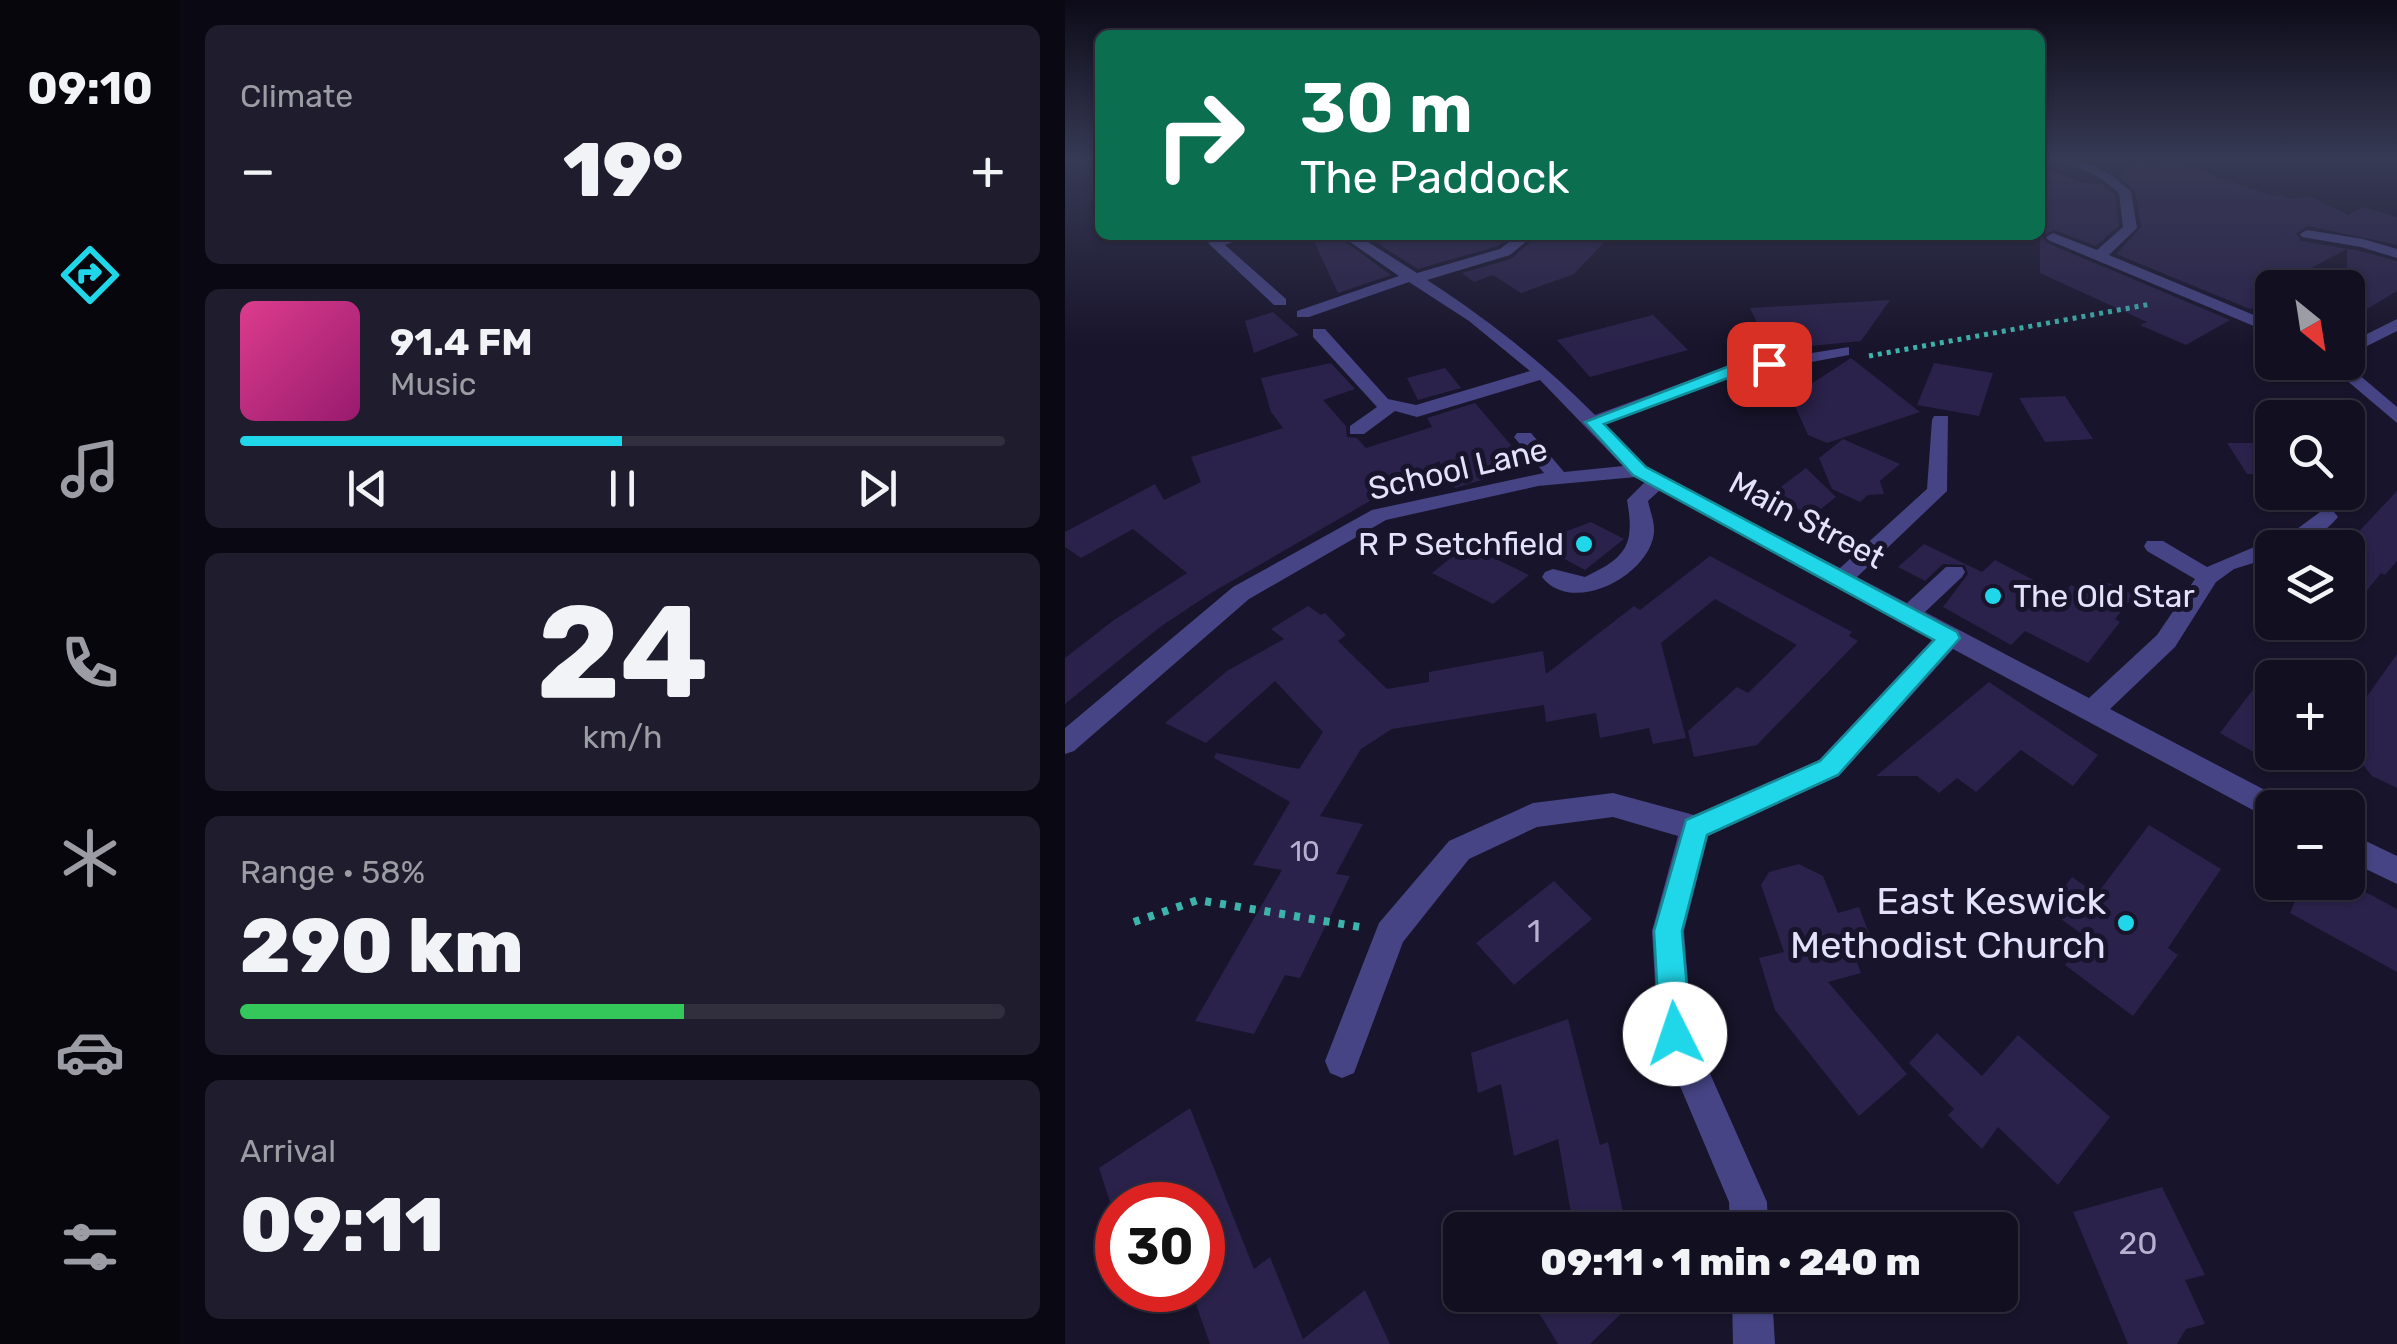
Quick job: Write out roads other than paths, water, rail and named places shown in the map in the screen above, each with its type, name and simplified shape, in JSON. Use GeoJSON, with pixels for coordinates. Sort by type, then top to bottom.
{"type":"FeatureCollection","features":[{"type":"Feature","properties":{"kind":"street"},"geometry":{"type":"LineString","coordinates":[[2102,254],[2130,228],[2129,222]]}},
{"type":"Feature","properties":{"kind":"street"},"geometry":{"type":"LineString","coordinates":[[2307,234],[2368,240],[2397,254]]}},
{"type":"Feature","properties":{"kind":"street"},"geometry":{"type":"LineString","coordinates":[[2053,237],[2102,254],[2255,321]]}},
{"type":"Feature","properties":{"kind":"street"},"geometry":{"type":"LineString","coordinates":[[1211,240],[1280,302]]}},
{"type":"Feature","properties":{"kind":"street","name":"Main Street"},"geometry":{"type":"LineString","coordinates":[[1354,240],[1475,318],[1543,372],[1649,476],[2255,798]]}},
{"type":"Feature","properties":{"kind":"street"},"geometry":{"type":"LineString","coordinates":[[1303,314],[1405,274],[1505,252],[1521,240]]}},
{"type":"Feature","properties":{"kind":"street"},"geometry":{"type":"LineString","coordinates":[[1365,274],[1405,274]]}},
{"type":"Feature","properties":{"kind":"street"},"geometry":{"type":"LineString","coordinates":[[2365,341],[2397,324]]}},
{"type":"Feature","properties":{"kind":"street"},"geometry":{"type":"LineString","coordinates":[[1319,334],[1382,403],[1417,410],[1543,372]]}},
{"type":"Feature","properties":{"kind":"street"},"geometry":{"type":"LineString","coordinates":[[1593,422],[1733,370],[1852,354]]}},
{"type":"Feature","properties":{"kind":"street"},"geometry":{"type":"LineString","coordinates":[[2354,380],[2397,417]]}},
{"type":"Feature","properties":{"kind":"street"},"geometry":{"type":"LineString","coordinates":[[1357,430],[1392,405]]}},
{"type":"Feature","properties":{"kind":"street"},"geometry":{"type":"LineString","coordinates":[[1842,578],[1937,491],[1941,420]]}},
{"type":"Feature","properties":{"kind":"street"},"geometry":{"type":"LineString","coordinates":[[1524,437],[1559,478]]}},
{"type":"Feature","properties":{"kind":"street"},"geometry":{"type":"LineString","coordinates":[[1553,577],[1588,585],[1608,574],[1630,554],[1643,534],[1637,500],[1649,476]]}},
{"type":"Feature","properties":{"kind":"street","name":"School Lane"},"geometry":{"type":"LineString","coordinates":[[1065,744],[1241,593],[1379,515],[1559,478],[1649,476]]}},
{"type":"Feature","properties":{"kind":"street"},"geometry":{"type":"LineString","coordinates":[[2310,530],[2327,517]]}},
{"type":"Feature","properties":{"kind":"street"},"geometry":{"type":"LineString","coordinates":[[2155,546],[2208,577]]}},
{"type":"Feature","properties":{"kind":"street"},"geometry":{"type":"LineString","coordinates":[[2090,712],[2166,640],[2208,577],[2226,564],[2255,554]]}},
{"type":"Feature","properties":{"kind":"street"},"geometry":{"type":"LineString","coordinates":[[1908,615],[1953,572]]}},
{"type":"Feature","properties":{"kind":"street"},"geometry":{"type":"LineString","coordinates":[[1342,1060],[1390,934],[1459,850],[1533,815],[1613,806],[1695,828],[1829,768],[1949,638]]}},
{"type":"Feature","properties":{"kind":"street"},"geometry":{"type":"LineString","coordinates":[[1695,828],[1668,931],[1675,1034],[1748,1202],[1748,1212]]}},
{"type":"Feature","properties":{"kind":"street"},"geometry":{"type":"LineString","coordinates":[[2365,854],[2397,871]]}},
{"type":"Feature","properties":{"kind":"street"},"geometry":{"type":"LineString","coordinates":[[1753,1312],[1754,1344]]}},
{"type":"Feature","properties":{"kind":"place","name":"R P Setchfield"},"geometry":{"type":"Point","coordinates":[1584,544]}},
{"type":"Feature","properties":{"kind":"place","name":"The Old Star"},"geometry":{"type":"Point","coordinates":[1993,596]}},
{"type":"Feature","properties":{"kind":"place","name":"East Keswick Methodist Church"},"geometry":{"type":"Point","coordinates":[2126,923]}}]}
